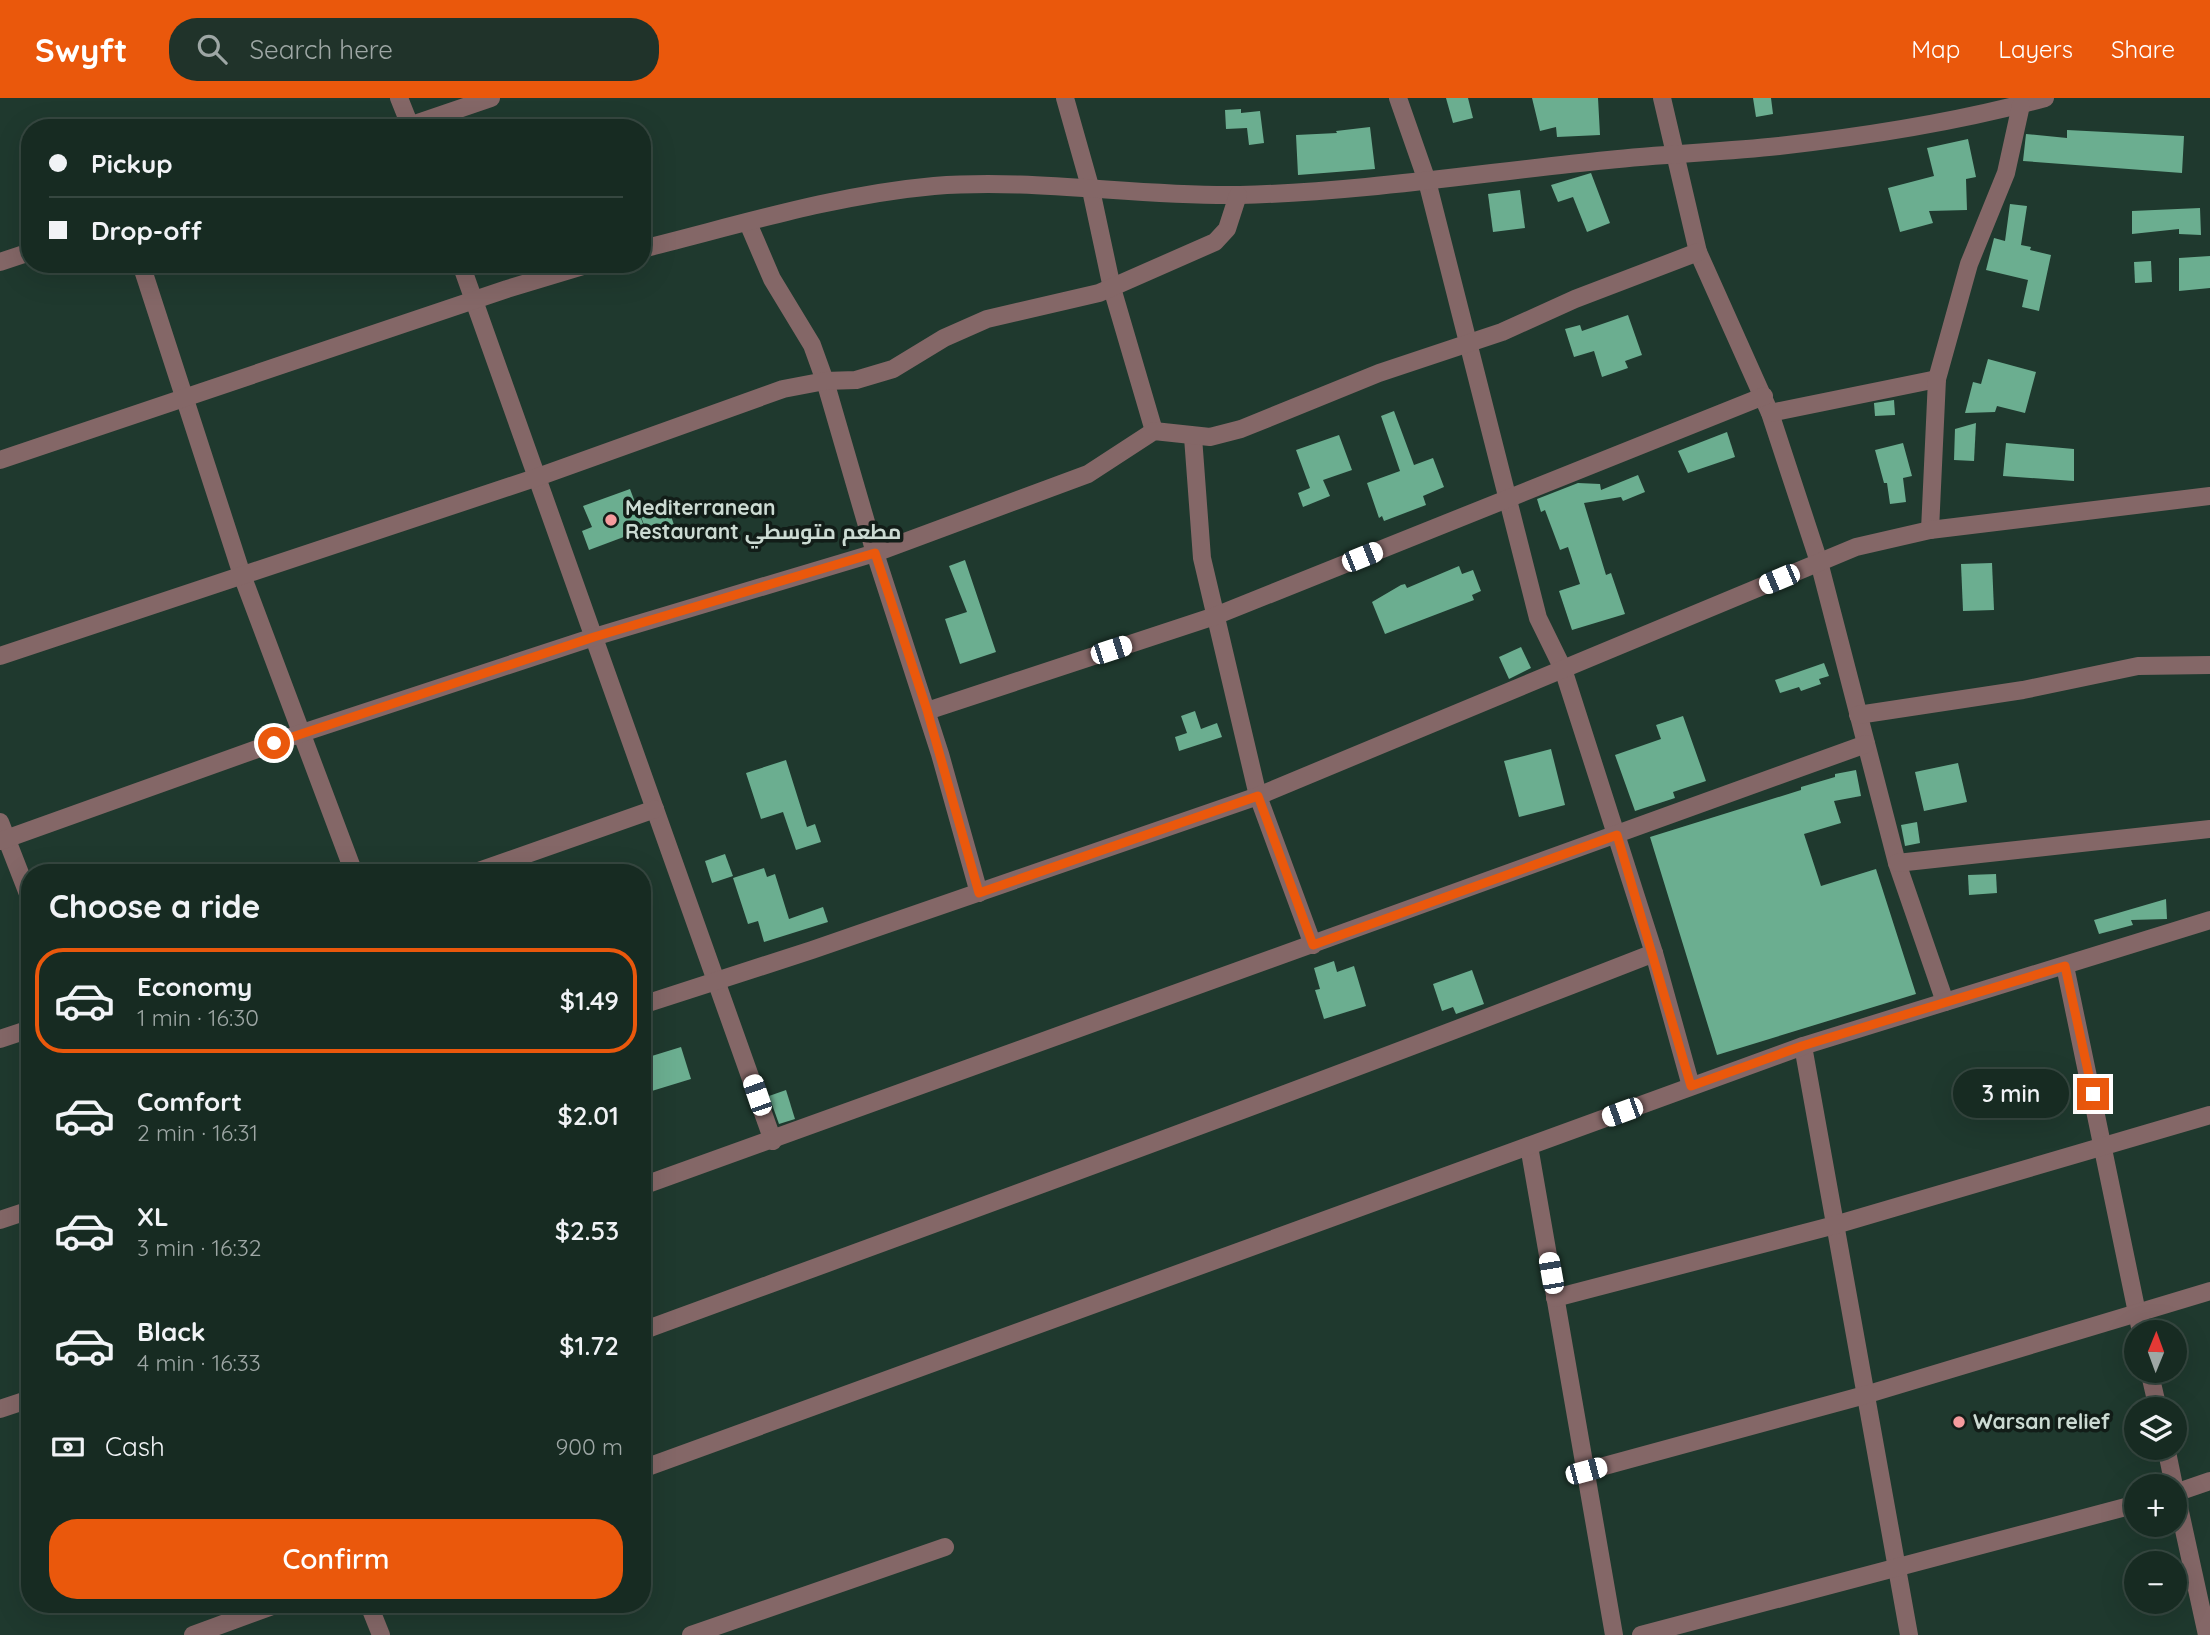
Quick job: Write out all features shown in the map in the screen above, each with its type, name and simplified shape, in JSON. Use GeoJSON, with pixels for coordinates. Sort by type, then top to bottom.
{"type":"FeatureCollection","features":[{"type":"Feature","properties":{"kind":"street"},"geometry":{"type":"LineString","coordinates":[[400,98],[406,119]]}},
{"type":"Feature","properties":{"kind":"street"},"geometry":{"type":"LineString","coordinates":[[431,119],[491,98]]}},
{"type":"Feature","properties":{"kind":"street"},"geometry":{"type":"LineString","coordinates":[[1065,98],[1091,190],[1112,288],[1154,432]]}},
{"type":"Feature","properties":{"kind":"street"},"geometry":{"type":"LineString","coordinates":[[1398,98],[1427,181],[1538,618],[1563,669],[1654,953],[1691,1086]]}},
{"type":"Feature","properties":{"kind":"street"},"geometry":{"type":"LineString","coordinates":[[1662,98],[1698,252],[1767,404],[1818,562],[1897,863],[1945,1002]]}},
{"type":"Feature","properties":{"kind":"street"},"geometry":{"type":"LineString","coordinates":[[651,247],[872,193],[937,186],[1036,185],[1091,190],[1238,195],[1427,181],[1674,153],[1776,146],[1928,126],[2045,98]]}},
{"type":"Feature","properties":{"kind":"street"},"geometry":{"type":"LineString","coordinates":[[1930,530],[1937,379],[1969,264],[2006,173],[2021,105]]}},
{"type":"Feature","properties":{"kind":"street"},"geometry":{"type":"LineString","coordinates":[[0,656],[535,478],[783,389],[825,381],[856,380],[893,369],[944,338],[987,319],[1112,288],[1215,242],[1227,229],[1238,195]]}},
{"type":"Feature","properties":{"kind":"street"},"geometry":{"type":"LineString","coordinates":[[748,223],[772,279],[812,345],[825,381],[875,553],[927,710],[979,893]]}},
{"type":"Feature","properties":{"kind":"street"},"geometry":{"type":"LineString","coordinates":[[21,878],[2,834],[594,637],[875,553],[1088,474],[1154,432],[1210,437],[1241,429],[1380,373],[1469,343],[1698,252]]}},
{"type":"Feature","properties":{"kind":"street"},"geometry":{"type":"LineString","coordinates":[[0,262],[21,255]]}},
{"type":"Feature","properties":{"kind":"street"},"geometry":{"type":"LineString","coordinates":[[144,273],[242,575],[299,734],[350,864]]}},
{"type":"Feature","properties":{"kind":"street"},"geometry":{"type":"LineString","coordinates":[[464,273],[773,1141]]}},
{"type":"Feature","properties":{"kind":"street"},"geometry":{"type":"LineString","coordinates":[[0,460],[562,273]]}},
{"type":"Feature","properties":{"kind":"street"},"geometry":{"type":"LineString","coordinates":[[927,710],[1215,616],[1509,498],[1767,404],[1937,379]]}},
{"type":"Feature","properties":{"kind":"street"},"geometry":{"type":"LineString","coordinates":[[1193,436],[1197,521],[1215,616],[1258,796],[1313,945]]}},
{"type":"Feature","properties":{"kind":"street"},"geometry":{"type":"LineString","coordinates":[[651,1002],[979,893],[1258,796],[1818,562],[1882,539],[1930,530],[2210,496]]}},
{"type":"Feature","properties":{"kind":"street"},"geometry":{"type":"LineString","coordinates":[[1858,715],[2023,690],[2138,666],[2210,665]]}},
{"type":"Feature","properties":{"kind":"street"},"geometry":{"type":"LineString","coordinates":[[651,1183],[1866,744]]}},
{"type":"Feature","properties":{"kind":"street"},"geometry":{"type":"LineString","coordinates":[[499,864],[655,809]]}},
{"type":"Feature","properties":{"kind":"street"},"geometry":{"type":"LineString","coordinates":[[1897,863],[2210,829]]}},
{"type":"Feature","properties":{"kind":"street"},"geometry":{"type":"LineString","coordinates":[[651,1466],[1802,1046],[2210,920]]}},
{"type":"Feature","properties":{"kind":"street"},"geometry":{"type":"LineString","coordinates":[[651,1328],[1088,1165],[1335,1077],[1654,953]]}},
{"type":"Feature","properties":{"kind":"street"},"geometry":{"type":"LineString","coordinates":[[2065,966],[2138,1320]]}},
{"type":"Feature","properties":{"kind":"street"},"geometry":{"type":"LineString","coordinates":[[0,1039],[21,1032]]}},
{"type":"Feature","properties":{"kind":"street"},"geometry":{"type":"LineString","coordinates":[[1802,1046],[1909,1635]]}},
{"type":"Feature","properties":{"kind":"street"},"geometry":{"type":"LineString","coordinates":[[1555,1298],[1835,1225],[2210,1115]]}},
{"type":"Feature","properties":{"kind":"street"},"geometry":{"type":"LineString","coordinates":[[1529,1146],[1614,1635]]}},
{"type":"Feature","properties":{"kind":"street"},"geometry":{"type":"LineString","coordinates":[[0,1220],[21,1213]]}},
{"type":"Feature","properties":{"kind":"street"},"geometry":{"type":"LineString","coordinates":[[1586,1471],[1865,1395],[2210,1291]]}},
{"type":"Feature","properties":{"kind":"street"},"geometry":{"type":"LineString","coordinates":[[0,1409],[21,1402]]}},
{"type":"Feature","properties":{"kind":"street"},"geometry":{"type":"LineString","coordinates":[[2187,1487],[2210,1481]]}},
{"type":"Feature","properties":{"kind":"street"},"geometry":{"type":"LineString","coordinates":[[1641,1635],[2124,1508]]}},
{"type":"Feature","properties":{"kind":"street"},"geometry":{"type":"LineString","coordinates":[[2185,1537],[2207,1635]]}},
{"type":"Feature","properties":{"kind":"street"},"geometry":{"type":"LineString","coordinates":[[691,1635],[945,1547]]}},
{"type":"Feature","properties":{"kind":"street"},"geometry":{"type":"LineString","coordinates":[[193,1635],[253,1613]]}},
{"type":"Feature","properties":{"kind":"street"},"geometry":{"type":"LineString","coordinates":[[372,1613],[381,1635]]}},
{"type":"Feature","properties":{"kind":"building"},"geometry":{"type":"Polygon","coordinates":[[[1446,98],[1468,98],[1473,118],[1453,123],[1446,98]]]}},
{"type":"Feature","properties":{"kind":"building"},"geometry":{"type":"Polygon","coordinates":[[[1532,98],[1598,98],[1600,135],[1557,137],[1556,127],[1540,131],[1532,98]]]}},
{"type":"Feature","properties":{"kind":"building"},"geometry":{"type":"Polygon","coordinates":[[[1753,98],[1771,98],[1773,114],[1756,117],[1753,98]]]}},
{"type":"Feature","properties":{"kind":"building"},"geometry":{"type":"Polygon","coordinates":[[[1241,109],[1241,113],[1260,111],[1264,143],[1249,145],[1247,128],[1226,129],[1225,110],[1241,109]]]}},
{"type":"Feature","properties":{"kind":"building"},"geometry":{"type":"Polygon","coordinates":[[[1370,127],[1375,169],[1298,175],[1296,135],[1337,133],[1336,131],[1370,127]]]}},
{"type":"Feature","properties":{"kind":"building"},"geometry":{"type":"Polygon","coordinates":[[[2067,130],[2184,136],[2182,173],[2023,161],[2026,134],[2067,138],[2067,130]]]}},
{"type":"Feature","properties":{"kind":"building"},"geometry":{"type":"Polygon","coordinates":[[[1968,139],[1976,177],[1966,179],[1967,210],[1929,211],[1933,223],[1900,232],[1888,188],[1934,176],[1927,148],[1968,139]]]}},
{"type":"Feature","properties":{"kind":"building"},"geometry":{"type":"Polygon","coordinates":[[[1591,173],[1610,223],[1587,232],[1573,197],[1558,202],[1551,185],[1591,173]]]}},
{"type":"Feature","properties":{"kind":"building"},"geometry":{"type":"Polygon","coordinates":[[[1520,190],[1525,228],[1493,232],[1488,194],[1520,190]]]}},
{"type":"Feature","properties":{"kind":"building"},"geometry":{"type":"Polygon","coordinates":[[[2010,204],[2027,206],[2021,245],[2051,255],[2039,311],[2022,307],[2028,280],[1986,270],[1994,238],[2005,241],[2010,204]]]}},
{"type":"Feature","properties":{"kind":"building"},"geometry":{"type":"Polygon","coordinates":[[[2200,208],[2201,235],[2179,234],[2179,229],[2132,234],[2132,211],[2200,208]]]}},
{"type":"Feature","properties":{"kind":"building"},"geometry":{"type":"Polygon","coordinates":[[[2210,256],[2210,288],[2179,291],[2179,258],[2210,256]]]}},
{"type":"Feature","properties":{"kind":"building"},"geometry":{"type":"Polygon","coordinates":[[[2151,261],[2152,282],[2135,283],[2134,262],[2151,261]]]}},
{"type":"Feature","properties":{"kind":"building"},"geometry":{"type":"Polygon","coordinates":[[[1628,315],[1642,355],[1625,361],[1628,368],[1602,377],[1594,351],[1574,357],[1565,329],[1580,325],[1582,331],[1628,315]]]}},
{"type":"Feature","properties":{"kind":"building"},"geometry":{"type":"Polygon","coordinates":[[[1988,359],[2036,372],[2025,413],[1997,406],[1995,412],[1965,413],[1973,382],[1981,384],[1988,359]]]}},
{"type":"Feature","properties":{"kind":"building"},"geometry":{"type":"Polygon","coordinates":[[[1894,400],[1895,415],[1875,416],[1874,403],[1894,400]]]}},
{"type":"Feature","properties":{"kind":"building"},"geometry":{"type":"Polygon","coordinates":[[[1394,411],[1414,465],[1433,458],[1444,487],[1423,496],[1426,505],[1384,521],[1382,516],[1379,518],[1367,483],[1400,471],[1381,416],[1394,411]]]}},
{"type":"Feature","properties":{"kind":"building"},"geometry":{"type":"Polygon","coordinates":[[[1976,423],[1974,461],[1954,460],[1955,429],[1976,423]]]}},
{"type":"Feature","properties":{"kind":"building"},"geometry":{"type":"Polygon","coordinates":[[[1727,432],[1735,457],[1688,473],[1678,451],[1727,432]]]}},
{"type":"Feature","properties":{"kind":"building"},"geometry":{"type":"Polygon","coordinates":[[[1339,435],[1352,470],[1323,480],[1330,496],[1303,507],[1298,493],[1310,488],[1296,450],[1339,435]]]}},
{"type":"Feature","properties":{"kind":"building"},"geometry":{"type":"Polygon","coordinates":[[[1903,443],[1912,476],[1903,478],[1906,502],[1890,504],[1887,483],[1884,483],[1875,450],[1903,443]]]}},
{"type":"Feature","properties":{"kind":"building"},"geometry":{"type":"Polygon","coordinates":[[[2006,443],[2074,449],[2074,481],[2003,476],[2006,443]]]}},
{"type":"Feature","properties":{"kind":"building"},"geometry":{"type":"Polygon","coordinates":[[[1638,475],[1645,492],[1623,501],[1621,497],[1584,503],[1606,575],[1611,573],[1625,614],[1572,630],[1559,591],[1580,584],[1568,547],[1560,550],[1545,510],[1541,512],[1537,499],[1578,483],[1600,484],[1601,490],[1638,475]]]}},
{"type":"Feature","properties":{"kind":"building"},"geometry":{"type":"Polygon","coordinates":[[[630,489],[645,529],[589,550],[582,531],[592,527],[583,506],[630,489]]]}},
{"type":"Feature","properties":{"kind":"building"},"geometry":{"type":"Polygon","coordinates":[[[668,507],[675,528],[648,535],[641,517],[668,507]]]}},
{"type":"Feature","properties":{"kind":"building"},"geometry":{"type":"Polygon","coordinates":[[[965,560],[996,652],[960,664],[945,619],[967,612],[949,566],[965,560]]]}},
{"type":"Feature","properties":{"kind":"building"},"geometry":{"type":"Polygon","coordinates":[[[1992,563],[1994,610],[1963,611],[1961,564],[1992,563]]]}},
{"type":"Feature","properties":{"kind":"building"},"geometry":{"type":"Polygon","coordinates":[[[1459,566],[1462,574],[1473,570],[1481,591],[1472,595],[1474,600],[1385,634],[1372,602],[1401,585],[1405,584],[1407,588],[1459,566]]]}},
{"type":"Feature","properties":{"kind":"building"},"geometry":{"type":"Polygon","coordinates":[[[1521,647],[1531,668],[1509,679],[1499,657],[1521,647]]]}},
{"type":"Feature","properties":{"kind":"building"},"geometry":{"type":"Polygon","coordinates":[[[1824,663],[1829,676],[1819,679],[1821,684],[1801,691],[1799,687],[1780,693],[1775,680],[1824,663]]]}},
{"type":"Feature","properties":{"kind":"building"},"geometry":{"type":"Polygon","coordinates":[[[1195,711],[1201,729],[1217,723],[1222,737],[1179,751],[1175,737],[1187,733],[1181,716],[1195,711]]]}},
{"type":"Feature","properties":{"kind":"building"},"geometry":{"type":"Polygon","coordinates":[[[1683,716],[1706,781],[1673,792],[1675,798],[1635,811],[1615,755],[1661,739],[1656,725],[1683,716]]]}},
{"type":"Feature","properties":{"kind":"building"},"geometry":{"type":"Polygon","coordinates":[[[1551,749],[1565,805],[1519,817],[1504,761],[1551,749]]]}},
{"type":"Feature","properties":{"kind":"building"},"geometry":{"type":"Polygon","coordinates":[[[786,760],[807,827],[815,824],[821,842],[796,850],[783,812],[761,819],[746,773],[786,760]]]}},
{"type":"Feature","properties":{"kind":"building"},"geometry":{"type":"Polygon","coordinates":[[[1958,763],[1967,802],[1924,811],[1915,772],[1958,763]]]}},
{"type":"Feature","properties":{"kind":"building"},"geometry":{"type":"Polygon","coordinates":[[[1856,770],[1861,796],[1834,801],[1841,823],[1804,834],[1821,886],[1876,869],[1916,994],[1717,1055],[1650,837],[1801,790],[1801,787],[1835,777],[1835,774],[1856,770]]]}},
{"type":"Feature","properties":{"kind":"building"},"geometry":{"type":"Polygon","coordinates":[[[1917,822],[1920,843],[1905,846],[1901,825],[1917,822]]]}},
{"type":"Feature","properties":{"kind":"building"},"geometry":{"type":"Polygon","coordinates":[[[725,854],[733,876],[712,883],[705,861],[725,854]]]}},
{"type":"Feature","properties":{"kind":"building"},"geometry":{"type":"Polygon","coordinates":[[[764,868],[767,877],[775,874],[789,919],[823,907],[828,922],[764,942],[758,921],[748,924],[733,878],[764,868]]]}},
{"type":"Feature","properties":{"kind":"building"},"geometry":{"type":"Polygon","coordinates":[[[1996,874],[1997,893],[1969,895],[1968,875],[1996,874]]]}},
{"type":"Feature","properties":{"kind":"building"},"geometry":{"type":"Polygon","coordinates":[[[2166,899],[2167,919],[2131,920],[2133,925],[2099,934],[2094,920],[2166,899]]]}},
{"type":"Feature","properties":{"kind":"building"},"geometry":{"type":"Polygon","coordinates":[[[1334,961],[1337,972],[1354,966],[1366,1006],[1324,1019],[1315,990],[1320,989],[1314,968],[1334,961]]]}},
{"type":"Feature","properties":{"kind":"building"},"geometry":{"type":"Polygon","coordinates":[[[1472,970],[1484,1004],[1456,1014],[1453,1007],[1442,1011],[1433,984],[1472,970]]]}},
{"type":"Feature","properties":{"kind":"building"},"geometry":{"type":"Polygon","coordinates":[[[681,1047],[691,1079],[651,1091],[651,1056],[681,1047]]]}},
{"type":"Feature","properties":{"kind":"building"},"geometry":{"type":"Polygon","coordinates":[[[786,1090],[795,1119],[779,1124],[769,1096],[786,1090]]]}},
{"type":"Feature","properties":{"kind":"place","name":"Mediterranean Restaurant مطعم متوسطي"},"geometry":{"type":"Point","coordinates":[611,520]}},
{"type":"Feature","properties":{"kind":"place","name":"Warsan relief"},"geometry":{"type":"Point","coordinates":[1959,1422]}},
{"type":"Feature","properties":{"kind":"route"},"geometry":{"type":"LineString","coordinates":[[274,743],[594,637],[875,553],[927,710],[979,893],[1258,796],[1313,945],[1617,835],[1654,953],[1691,1086],[1802,1046],[2065,966],[2093,1094]]}}]}
